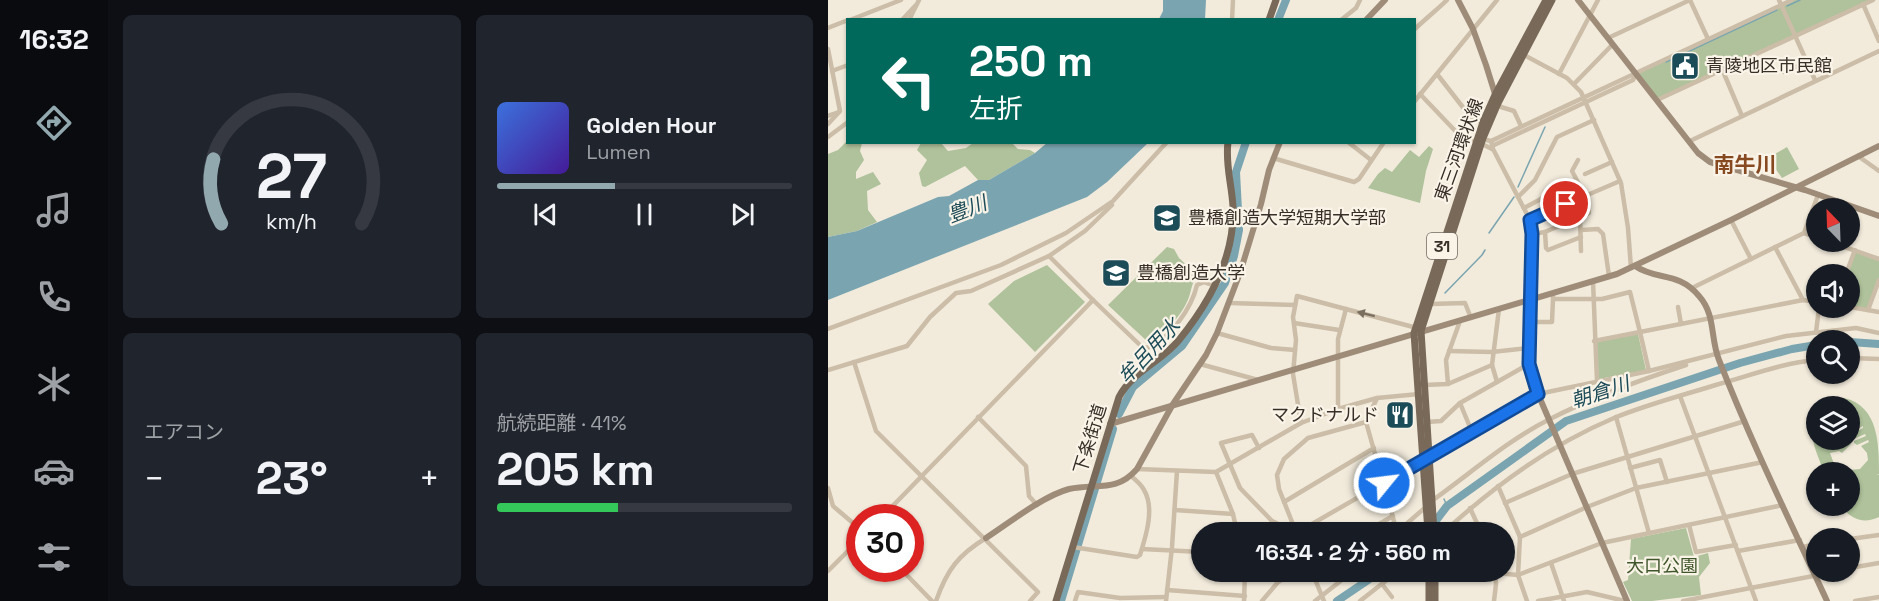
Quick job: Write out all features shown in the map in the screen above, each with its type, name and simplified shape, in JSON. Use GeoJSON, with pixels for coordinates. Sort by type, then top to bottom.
{"type":"FeatureCollection","features":[{"type":"Feature","properties":{"kind":"main road"},"geometry":{"type":"LineString","coordinates":[[1270,18],[1276,0]]}},
{"type":"Feature","properties":{"kind":"main road","name":"東三河環状線"},"geometry":{"type":"LineString","coordinates":[[1427,458],[1427,422],[1417,330],[1430,304],[1498,103],[1546,0]]}},
{"type":"Feature","properties":{"kind":"main road","name":"東三河環状線"},"geometry":{"type":"LineString","coordinates":[[1433,522],[1419,394],[1417,330],[1486,143],[1483,122],[1495,95],[1552,0]]}},
{"type":"Feature","properties":{"kind":"main road","name":"下条街道"},"geometry":{"type":"LineString","coordinates":[[1056,601],[1119,397],[1126,386],[1176,344],[1215,286],[1223,268],[1232,230],[1233,206],[1227,168],[1228,144]]}},
{"type":"Feature","properties":{"kind":"main road","name":"東三河環状線"},"geometry":{"type":"LineString","coordinates":[[1429,522],[1430,505]]}},
{"type":"Feature","properties":{"kind":"main road"},"geometry":{"type":"LineString","coordinates":[[1429,601],[1432,582]]}},
{"type":"Feature","properties":{"kind":"main road"},"geometry":{"type":"LineString","coordinates":[[1434,582],[1435,601]]}},
{"type":"Feature","properties":{"kind":"street"},"geometry":{"type":"LineString","coordinates":[[1232,18],[1233,0]]}},
{"type":"Feature","properties":{"kind":"street"},"geometry":{"type":"LineString","coordinates":[[1344,18],[1356,8],[1360,0]]}},
{"type":"Feature","properties":{"kind":"street"},"geometry":{"type":"LineString","coordinates":[[1368,18],[1385,0]]}},
{"type":"Feature","properties":{"kind":"street"},"geometry":{"type":"LineString","coordinates":[[1416,28],[1433,10],[1447,0]]}},
{"type":"Feature","properties":{"kind":"street"},"geometry":{"type":"LineString","coordinates":[[1458,0],[1473,29],[1498,103],[1514,111],[1521,126]]}},
{"type":"Feature","properties":{"kind":"street"},"geometry":{"type":"LineString","coordinates":[[1416,99],[1497,0]]}},
{"type":"Feature","properties":{"kind":"street"},"geometry":{"type":"LineString","coordinates":[[1578,0],[1698,153],[1710,162],[1879,216]]}},
{"type":"Feature","properties":{"kind":"street"},"geometry":{"type":"LineString","coordinates":[[1559,74],[1598,0]]}},
{"type":"Feature","properties":{"kind":"street"},"geometry":{"type":"LineString","coordinates":[[1574,84],[1610,41],[1690,0],[1708,39]]}},
{"type":"Feature","properties":{"kind":"street"},"geometry":{"type":"LineString","coordinates":[[1420,94],[1461,138],[1486,143],[1584,100],[1780,3],[1792,0]]}},
{"type":"Feature","properties":{"kind":"street"},"geometry":{"type":"LineString","coordinates":[[1657,100],[1873,0]]}},
{"type":"Feature","properties":{"kind":"street"},"geometry":{"type":"LineString","coordinates":[[854,18],[897,1]]}},
{"type":"Feature","properties":{"kind":"street"},"geometry":{"type":"LineString","coordinates":[[904,18],[918,2]]}},
{"type":"Feature","properties":{"kind":"street"},"geometry":{"type":"LineString","coordinates":[[910,18],[918,2]]}},
{"type":"Feature","properties":{"kind":"street"},"geometry":{"type":"LineString","coordinates":[[1780,3],[1815,80]]}},
{"type":"Feature","properties":{"kind":"street"},"geometry":{"type":"LineString","coordinates":[[1863,4],[1879,41]]}},
{"type":"Feature","properties":{"kind":"street"},"geometry":{"type":"LineString","coordinates":[[828,28],[846,21]]}},
{"type":"Feature","properties":{"kind":"street"},"geometry":{"type":"LineString","coordinates":[[828,49],[840,111]]}},
{"type":"Feature","properties":{"kind":"street"},"geometry":{"type":"LineString","coordinates":[[1690,141],[1879,51]]}},
{"type":"Feature","properties":{"kind":"street"},"geometry":{"type":"LineString","coordinates":[[1520,53],[1574,84],[1584,100],[1620,181],[1633,267]]}},
{"type":"Feature","properties":{"kind":"street"},"geometry":{"type":"LineString","coordinates":[[1784,72],[1807,62]]}},
{"type":"Feature","properties":{"kind":"street"},"geometry":{"type":"LineString","coordinates":[[832,71],[846,66]]}},
{"type":"Feature","properties":{"kind":"street"},"geometry":{"type":"LineString","coordinates":[[1722,69],[1742,116]]}},
{"type":"Feature","properties":{"kind":"street"},"geometry":{"type":"LineString","coordinates":[[1437,74],[1472,119],[1483,122]]}},
{"type":"Feature","properties":{"kind":"street"},"geometry":{"type":"LineString","coordinates":[[1486,143],[1584,100]]}},
{"type":"Feature","properties":{"kind":"street"},"geometry":{"type":"LineString","coordinates":[[828,116],[840,111]]}},
{"type":"Feature","properties":{"kind":"street"},"geometry":{"type":"LineString","coordinates":[[828,124],[840,111]]}},
{"type":"Feature","properties":{"kind":"street"},"geometry":{"type":"LineString","coordinates":[[1518,197],[1535,180],[1557,138],[1594,120]]}},
{"type":"Feature","properties":{"kind":"street"},"geometry":{"type":"LineString","coordinates":[[828,137],[846,124]]}},
{"type":"Feature","properties":{"kind":"street"},"geometry":{"type":"LineString","coordinates":[[1486,143],[1530,220],[1532,234],[1531,300],[1528,348],[1529,364],[1538,394],[1626,601]]}},
{"type":"Feature","properties":{"kind":"street"},"geometry":{"type":"LineString","coordinates":[[828,370],[907,346],[930,316],[956,293],[971,291],[1049,256],[1085,231],[1165,144]]}},
{"type":"Feature","properties":{"kind":"street"},"geometry":{"type":"LineString","coordinates":[[914,582],[934,601],[958,558],[971,547],[1065,491],[1119,484],[1137,469],[1173,404],[1200,364],[1217,333],[1240,273],[1279,144]]}},
{"type":"Feature","properties":{"kind":"street"},"geometry":{"type":"LineString","coordinates":[[1351,144],[1371,160]]}},
{"type":"Feature","properties":{"kind":"street"},"geometry":{"type":"LineString","coordinates":[[1274,158],[1354,182],[1359,179],[1383,144]]}},
{"type":"Feature","properties":{"kind":"street"},"geometry":{"type":"LineString","coordinates":[[1110,424],[1417,330],[1553,296],[1609,276],[1633,267],[1731,220],[1879,146]]}},
{"type":"Feature","properties":{"kind":"street"},"geometry":{"type":"LineString","coordinates":[[1858,156],[1879,171]]}},
{"type":"Feature","properties":{"kind":"street"},"geometry":{"type":"LineString","coordinates":[[1532,234],[1545,232],[1589,213],[1575,173],[1572,171],[1578,160]]}},
{"type":"Feature","properties":{"kind":"street"},"geometry":{"type":"LineString","coordinates":[[1585,174],[1612,162]]}},
{"type":"Feature","properties":{"kind":"street"},"geometry":{"type":"LineString","coordinates":[[1530,220],[1620,181]]}},
{"type":"Feature","properties":{"kind":"street"},"geometry":{"type":"LineString","coordinates":[[1524,208],[1552,193]]}},
{"type":"Feature","properties":{"kind":"street"},"geometry":{"type":"LineString","coordinates":[[1692,288],[1804,232],[1818,195]]}},
{"type":"Feature","properties":{"kind":"street"},"geometry":{"type":"LineString","coordinates":[[828,329],[1001,265],[1066,233],[1113,201]]}},
{"type":"Feature","properties":{"kind":"street"},"geometry":{"type":"LineString","coordinates":[[1580,218],[1581,251]]}},
{"type":"Feature","properties":{"kind":"street"},"geometry":{"type":"LineString","coordinates":[[1731,220],[1751,259]]}},
{"type":"Feature","properties":{"kind":"street"},"geometry":{"type":"LineString","coordinates":[[1581,230],[1598,229],[1603,234],[1609,276]]}},
{"type":"Feature","properties":{"kind":"street"},"geometry":{"type":"LineString","coordinates":[[1545,232],[1548,250],[1581,237]]}},
{"type":"Feature","properties":{"kind":"street"},"geometry":{"type":"LineString","coordinates":[[1775,247],[1803,300]]}},
{"type":"Feature","properties":{"kind":"street"},"geometry":{"type":"LineString","coordinates":[[1860,252],[1879,259]]}},
{"type":"Feature","properties":{"kind":"street"},"geometry":{"type":"LineString","coordinates":[[1049,256],[1141,346],[1147,348],[1158,343],[1179,321],[1194,300],[1197,285],[1204,282],[1215,286]]}},
{"type":"Feature","properties":{"kind":"street"},"geometry":{"type":"LineString","coordinates":[[1633,267],[1678,279],[1692,288],[1704,302],[1711,317],[1717,355],[1727,380],[1806,554]]}},
{"type":"Feature","properties":{"kind":"street"},"geometry":{"type":"LineString","coordinates":[[1868,310],[1879,280]]}},
{"type":"Feature","properties":{"kind":"street"},"geometry":{"type":"LineString","coordinates":[[1593,281],[1597,381]]}},
{"type":"Feature","properties":{"kind":"street"},"geometry":{"type":"LineString","coordinates":[[1553,296],[1594,299],[1630,292],[1649,371]]}},
{"type":"Feature","properties":{"kind":"street"},"geometry":{"type":"LineString","coordinates":[[1301,423],[1293,374],[1297,296],[1417,330]]}},
{"type":"Feature","properties":{"kind":"street"},"geometry":{"type":"LineString","coordinates":[[1529,322],[1552,322],[1553,296]]}},
{"type":"Feature","properties":{"kind":"street"},"geometry":{"type":"LineString","coordinates":[[895,504],[1093,300]]}},
{"type":"Feature","properties":{"kind":"street"},"geometry":{"type":"LineString","coordinates":[[1594,341],[1806,300]]}},
{"type":"Feature","properties":{"kind":"street"},"geometry":{"type":"LineString","coordinates":[[1229,303],[1295,305]]}},
{"type":"Feature","properties":{"kind":"street"},"geometry":{"type":"LineString","coordinates":[[1430,304],[1465,303],[1471,318]]}},
{"type":"Feature","properties":{"kind":"street"},"geometry":{"type":"LineString","coordinates":[[1678,307],[1681,324]]}},
{"type":"Feature","properties":{"kind":"street"},"geometry":{"type":"LineString","coordinates":[[1338,409],[1339,330],[1346,309]]}},
{"type":"Feature","properties":{"kind":"street"},"geometry":{"type":"LineString","coordinates":[[1497,382],[1492,365],[1492,352],[1499,309]]}},
{"type":"Feature","properties":{"kind":"street"},"geometry":{"type":"LineString","coordinates":[[1860,309],[1879,312]]}},
{"type":"Feature","properties":{"kind":"street"},"geometry":{"type":"LineString","coordinates":[[1448,384],[1446,360],[1460,321]]}},
{"type":"Feature","properties":{"kind":"street"},"geometry":{"type":"LineString","coordinates":[[1294,323],[1339,330]]}},
{"type":"Feature","properties":{"kind":"street"},"geometry":{"type":"LineString","coordinates":[[1836,330],[1856,328],[1879,333]]}},
{"type":"Feature","properties":{"kind":"street"},"geometry":{"type":"LineString","coordinates":[[1217,333],[1271,348],[1295,350]]}},
{"type":"Feature","properties":{"kind":"street"},"geometry":{"type":"LineString","coordinates":[[1314,522],[1538,394],[1649,371],[1786,336],[1806,333]]}},
{"type":"Feature","properties":{"kind":"street"},"geometry":{"type":"LineString","coordinates":[[1449,351],[1492,352],[1528,348]]}},
{"type":"Feature","properties":{"kind":"street"},"geometry":{"type":"LineString","coordinates":[[1409,522],[1499,451],[1549,420],[1602,395],[1717,355]]}},
{"type":"Feature","properties":{"kind":"street"},"geometry":{"type":"LineString","coordinates":[[1860,358],[1879,359]]}},
{"type":"Feature","properties":{"kind":"street"},"geometry":{"type":"LineString","coordinates":[[1455,522],[1525,466],[1560,444],[1616,417],[1727,380],[1780,365],[1806,361]]}},
{"type":"Feature","properties":{"kind":"street"},"geometry":{"type":"LineString","coordinates":[[854,362],[876,431],[1038,592],[1030,601]]}},
{"type":"Feature","properties":{"kind":"street"},"geometry":{"type":"LineString","coordinates":[[1200,364],[1258,380]]}},
{"type":"Feature","properties":{"kind":"street"},"geometry":{"type":"LineString","coordinates":[[1427,422],[1441,421],[1460,404],[1529,364]]}},
{"type":"Feature","properties":{"kind":"street"},"geometry":{"type":"LineString","coordinates":[[1424,385],[1448,384],[1492,365]]}},
{"type":"Feature","properties":{"kind":"street"},"geometry":{"type":"LineString","coordinates":[[1137,469],[1216,472],[1301,423],[1377,398],[1419,394]]}},
{"type":"Feature","properties":{"kind":"street"},"geometry":{"type":"LineString","coordinates":[[1680,396],[1756,601]]}},
{"type":"Feature","properties":{"kind":"street"},"geometry":{"type":"LineString","coordinates":[[1377,398],[1366,422],[1394,522]]}},
{"type":"Feature","properties":{"kind":"street"},"geometry":{"type":"LineString","coordinates":[[1460,404],[1472,432]]}},
{"type":"Feature","properties":{"kind":"street"},"geometry":{"type":"LineString","coordinates":[[978,417],[1026,466],[1029,496],[1038,505]]}},
{"type":"Feature","properties":{"kind":"street"},"geometry":{"type":"LineString","coordinates":[[1616,417],[1649,533]]}},
{"type":"Feature","properties":{"kind":"street"},"geometry":{"type":"LineString","coordinates":[[1505,503],[1572,474],[1744,421]]}},
{"type":"Feature","properties":{"kind":"street"},"geometry":{"type":"LineString","coordinates":[[1292,522],[1279,489],[1277,475],[1284,459],[1308,438],[1366,422]]}},
{"type":"Feature","properties":{"kind":"street"},"geometry":{"type":"LineString","coordinates":[[1260,448],[1252,435],[1221,443],[1240,488],[1272,521]]}},
{"type":"Feature","properties":{"kind":"street"},"geometry":{"type":"LineString","coordinates":[[1284,502],[1374,448]]}},
{"type":"Feature","properties":{"kind":"street"},"geometry":{"type":"LineString","coordinates":[[1630,468],[1660,459],[1667,482]]}},
{"type":"Feature","properties":{"kind":"street"},"geometry":{"type":"LineString","coordinates":[[1520,537],[1636,488],[1763,462]]}},
{"type":"Feature","properties":{"kind":"street"},"geometry":{"type":"LineString","coordinates":[[1075,601],[1078,592],[1120,600],[1166,599],[1172,551],[1177,471]]}},
{"type":"Feature","properties":{"kind":"street"},"geometry":{"type":"LineString","coordinates":[[1216,472],[1235,522]]}},
{"type":"Feature","properties":{"kind":"street"},"geometry":{"type":"LineString","coordinates":[[1073,547],[1137,557],[1142,549],[1147,526],[1148,500],[1145,491],[1131,476]]}},
{"type":"Feature","properties":{"kind":"street"},"geometry":{"type":"LineString","coordinates":[[1498,486],[1520,537],[1518,575],[1527,601]]}},
{"type":"Feature","properties":{"kind":"street"},"geometry":{"type":"LineString","coordinates":[[828,488],[831,507],[846,518]]}},
{"type":"Feature","properties":{"kind":"street"},"geometry":{"type":"LineString","coordinates":[[1515,575],[1602,543],[1783,505]]}},
{"type":"Feature","properties":{"kind":"street"},"geometry":{"type":"LineString","coordinates":[[1470,508],[1476,522]]}},
{"type":"Feature","properties":{"kind":"street"},"geometry":{"type":"LineString","coordinates":[[1175,510],[1233,514]]}},
{"type":"Feature","properties":{"kind":"street"},"geometry":{"type":"LineString","coordinates":[[1382,522],[1393,516]]}},
{"type":"Feature","properties":{"kind":"street"},"geometry":{"type":"LineString","coordinates":[[1689,525],[1696,552],[1736,545]]}},
{"type":"Feature","properties":{"kind":"street"},"geometry":{"type":"LineString","coordinates":[[1860,538],[1879,535]]}},
{"type":"Feature","properties":{"kind":"street"},"geometry":{"type":"LineString","coordinates":[[1738,551],[1800,540]]}},
{"type":"Feature","properties":{"kind":"street"},"geometry":{"type":"LineString","coordinates":[[1142,549],[1191,552]]}},
{"type":"Feature","properties":{"kind":"street"},"geometry":{"type":"LineString","coordinates":[[828,571],[846,553]]}},
{"type":"Feature","properties":{"kind":"street"},"geometry":{"type":"LineString","coordinates":[[1551,563],[1563,599]]}},
{"type":"Feature","properties":{"kind":"street"},"geometry":{"type":"LineString","coordinates":[[1860,566],[1879,563]]}},
{"type":"Feature","properties":{"kind":"street"},"geometry":{"type":"LineString","coordinates":[[1683,601],[1806,577]]}},
{"type":"Feature","properties":{"kind":"street"},"geometry":{"type":"LineString","coordinates":[[1167,590],[1245,598],[1245,582]]}},
{"type":"Feature","properties":{"kind":"street"},"geometry":{"type":"LineString","coordinates":[[1262,601],[1278,582]]}},
{"type":"Feature","properties":{"kind":"street"},"geometry":{"type":"LineString","coordinates":[[1316,582],[1323,598]]}},
{"type":"Feature","properties":{"kind":"street"},"geometry":{"type":"LineString","coordinates":[[1315,601],[1323,598],[1341,582]]}},
{"type":"Feature","properties":{"kind":"street"},"geometry":{"type":"LineString","coordinates":[[1360,601],[1384,582]]}},
{"type":"Feature","properties":{"kind":"street"},"geometry":{"type":"LineString","coordinates":[[1494,601],[1495,582]]}},
{"type":"Feature","properties":{"kind":"street"},"geometry":{"type":"LineString","coordinates":[[1818,582],[1827,601]]}},
{"type":"Feature","properties":{"kind":"street"},"geometry":{"type":"LineString","coordinates":[[1382,584],[1392,597]]}},
{"type":"Feature","properties":{"kind":"street"},"geometry":{"type":"LineString","coordinates":[[1538,601],[1563,599],[1587,592],[1626,601]]}},
{"type":"Feature","properties":{"kind":"street"},"geometry":{"type":"LineString","coordinates":[[1855,601],[1879,597]]}},
{"type":"Feature","properties":{"kind":"green space"},"geometry":{"type":"Polygon","coordinates":[[[1793,0],[1873,0],[1657,100],[1636,73],[1793,0]]]}},
{"type":"Feature","properties":{"kind":"green space"},"geometry":{"type":"Polygon","coordinates":[[[846,142],[846,144],[862,144],[860,151],[864,160],[856,172],[856,179],[873,172],[881,184],[867,191],[868,210],[877,222],[857,231],[828,237],[828,154],[838,150],[846,142]]]}},
{"type":"Feature","properties":{"kind":"green space"},"geometry":{"type":"Polygon","coordinates":[[[920,144],[942,144],[948,151],[966,148],[972,144],[1013,144],[1018,149],[1035,153],[989,180],[978,180],[965,166],[925,187],[922,186],[919,173],[927,160],[917,150],[920,144]]]}},
{"type":"Feature","properties":{"kind":"green space"},"geometry":{"type":"Polygon","coordinates":[[[1429,146],[1433,149],[1420,203],[1368,188],[1385,168],[1392,172],[1410,150],[1419,157],[1429,146]]]}},
{"type":"Feature","properties":{"kind":"green space"},"geometry":{"type":"Polygon","coordinates":[[[1787,147],[1799,169],[1782,178],[1768,158],[1787,147]]]}},
{"type":"Feature","properties":{"kind":"green space"},"geometry":{"type":"Polygon","coordinates":[[[1167,247],[1174,249],[1179,258],[1198,276],[1186,304],[1177,317],[1167,329],[1149,343],[1108,305],[1167,247]]]}},
{"type":"Feature","properties":{"kind":"green space"},"geometry":{"type":"Polygon","coordinates":[[[1854,252],[1879,259],[1879,280],[1868,310],[1860,309],[1860,264],[1850,264],[1854,252]]]}},
{"type":"Feature","properties":{"kind":"green space"},"geometry":{"type":"Polygon","coordinates":[[[1047,265],[1085,302],[1035,352],[988,304],[1014,281],[1047,265]]]}},
{"type":"Feature","properties":{"kind":"green space"},"geometry":{"type":"Polygon","coordinates":[[[1638,334],[1646,370],[1599,379],[1596,342],[1638,334]]]}},
{"type":"Feature","properties":{"kind":"green space"},"geometry":{"type":"Polygon","coordinates":[[[1860,406],[1875,428],[1878,451],[1879,517],[1867,520],[1852,516],[1860,516],[1860,469],[1868,460],[1867,453],[1861,446],[1869,442],[1868,440],[1860,444],[1860,438],[1866,436],[1865,434],[1860,436],[1860,430],[1863,426],[1860,428],[1860,406]]]}},
{"type":"Feature","properties":{"kind":"green space"},"geometry":{"type":"Polygon","coordinates":[[[1816,450],[1845,450],[1842,453],[1839,451],[1830,453],[1833,462],[1820,462],[1816,450]]]}},
{"type":"Feature","properties":{"kind":"green space","name":"大口公園"},"geometry":{"type":"Polygon","coordinates":[[[1686,528],[1694,557],[1708,553],[1710,563],[1699,577],[1701,595],[1632,601],[1623,582],[1628,580],[1631,539],[1686,528]]]}},
{"type":"Feature","properties":{"kind":"water"},"geometry":{"type":"Polygon","coordinates":[[[1163,0],[1206,0],[1205,18],[1160,18],[1163,11],[1163,0]]]}},
{"type":"Feature","properties":{"kind":"water","name":"豊川"},"geometry":{"type":"Polygon","coordinates":[[[1046,144],[1147,144],[1107,182],[1087,197],[828,300],[828,237],[857,231],[938,197],[949,196],[978,180],[989,180],[1035,153],[1046,144]]]}},
{"type":"Feature","properties":{"kind":"waterway","name":"牟呂用水"},"geometry":{"type":"LineString","coordinates":[[1279,18],[1286,0]]}},
{"type":"Feature","properties":{"kind":"waterway"},"geometry":{"type":"LineString","coordinates":[[1787,6],[1800,0]]}},
{"type":"Feature","properties":{"kind":"waterway"},"geometry":{"type":"LineString","coordinates":[[1666,62],[1777,10]]}},
{"type":"Feature","properties":{"kind":"waterway"},"geometry":{"type":"LineString","coordinates":[[1518,187],[1545,127]]}},
{"type":"Feature","properties":{"kind":"waterway","name":"牟呂用水"},"geometry":{"type":"LineString","coordinates":[[1119,414],[1133,387],[1182,346],[1225,283],[1234,256],[1239,230],[1236,172],[1245,144]]}},
{"type":"Feature","properties":{"kind":"waterway"},"geometry":{"type":"LineString","coordinates":[[1489,233],[1514,197]]}},
{"type":"Feature","properties":{"kind":"waterway"},"geometry":{"type":"LineString","coordinates":[[1445,293],[1485,250]]}},
{"type":"Feature","properties":{"kind":"waterway","name":"朝倉川"},"geometry":{"type":"LineString","coordinates":[[1860,343],[1879,344]]}},
{"type":"Feature","properties":{"kind":"waterway","name":"朝倉川"},"geometry":{"type":"LineString","coordinates":[[1435,522],[1447,506],[1566,421],[1740,363],[1806,347]]}},
{"type":"Feature","properties":{"kind":"waterway","name":"牟呂用水"},"geometry":{"type":"LineString","coordinates":[[1061,601],[1113,429]]}},
{"type":"Feature","properties":{"kind":"waterway","name":"朝倉川"},"geometry":{"type":"LineString","coordinates":[[1444,499],[1447,506]]}},
{"type":"Feature","properties":{"kind":"waterway","name":"朝倉川"},"geometry":{"type":"LineString","coordinates":[[1337,601],[1365,582]]}},
{"type":"Feature","properties":{"kind":"place","name":"青陵地区市民館"},"geometry":{"type":"Point","coordinates":[1685,66]}},
{"type":"Feature","properties":{"kind":"place","name":"豊橋創造大学短期大学部"},"geometry":{"type":"Point","coordinates":[1167,218]}},
{"type":"Feature","properties":{"kind":"place","name":"豊橋創造大学"},"geometry":{"type":"Point","coordinates":[1116,273]}},
{"type":"Feature","properties":{"kind":"place","name":"マクドナルド"},"geometry":{"type":"Point","coordinates":[1400,415]}},
{"type":"Feature","properties":{"kind":"district","name":"南牛川"},"geometry":{"type":"Point","coordinates":[1745,165]}},
{"type":"Feature","properties":{"kind":"route"},"geometry":{"type":"LineString","coordinates":[[1384,483],[1538,394],[1529,364],[1528,348],[1531,300],[1532,234],[1530,220],[1566,204]]}}]}
